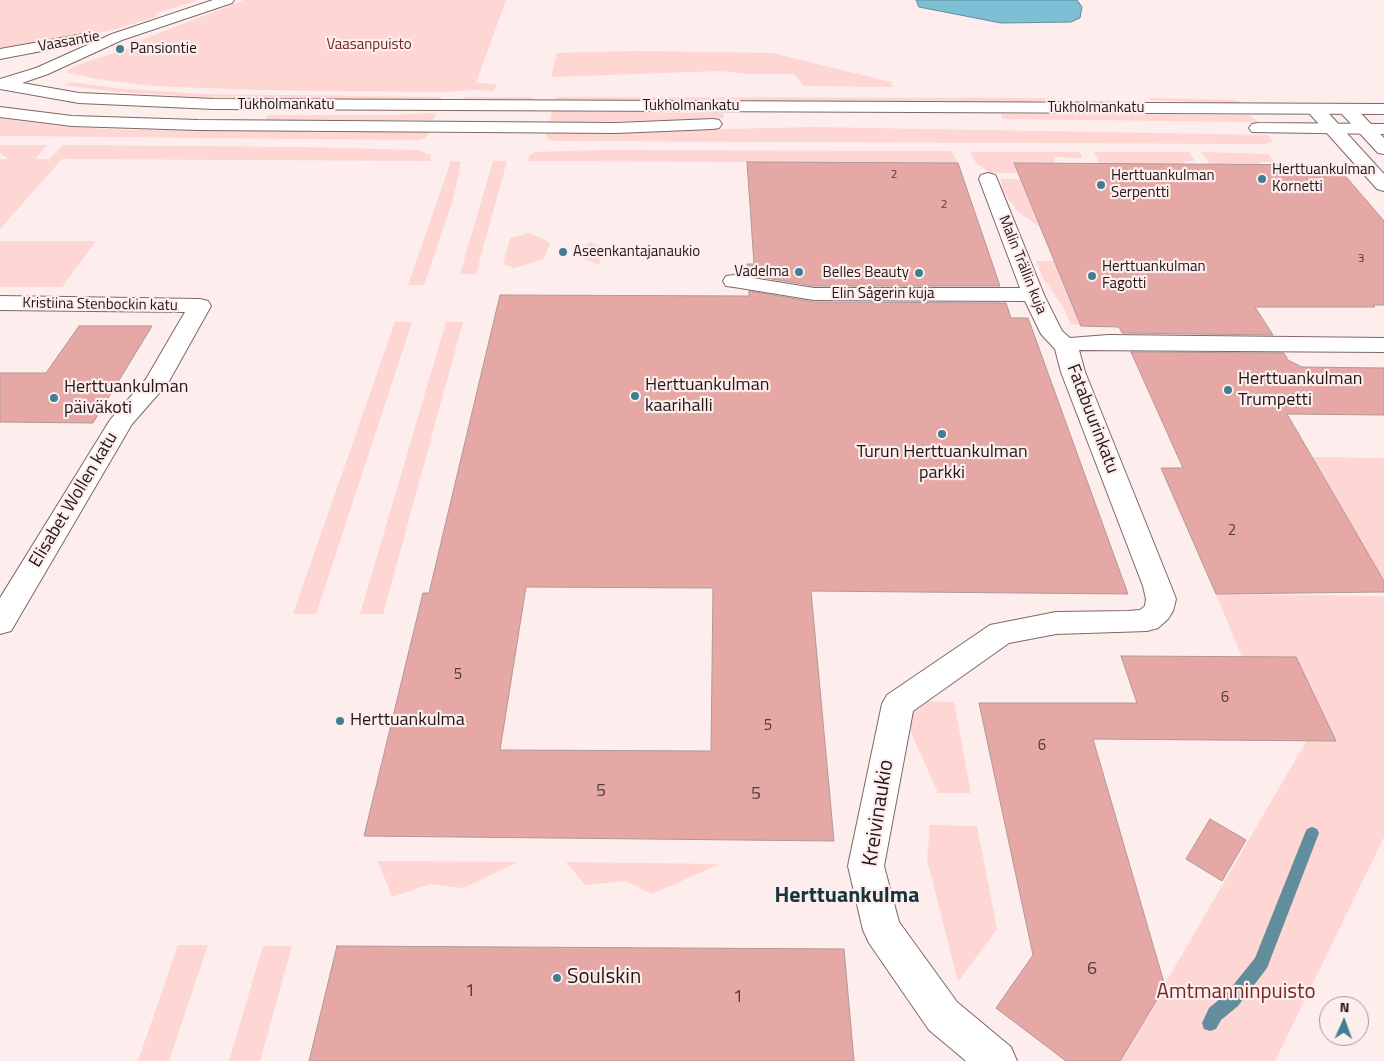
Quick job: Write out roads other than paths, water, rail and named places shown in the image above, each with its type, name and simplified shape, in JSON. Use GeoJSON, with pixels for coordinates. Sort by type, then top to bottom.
{"type":"FeatureCollection","features":[{"type":"Feature","properties":{"kind":"street","name":"Vaasantie"},"geometry":{"type":"LineString","coordinates":[[0,84],[42,71],[103,42],[226,0]]}},
{"type":"Feature","properties":{"kind":"street","name":"Vaasantie"},"geometry":{"type":"LineString","coordinates":[[0,54],[137,30]]}},
{"type":"Feature","properties":{"kind":"street","name":"Vaasantie"},"geometry":{"type":"LineString","coordinates":[[0,65],[103,42]]}},
{"type":"Feature","properties":{"kind":"street","name":"Tukholmankatu"},"geometry":{"type":"LineString","coordinates":[[0,84],[79,98],[214,104],[1384,109]]}},
{"type":"Feature","properties":{"kind":"street"},"geometry":{"type":"LineString","coordinates":[[1315,109],[1384,185]]}},
{"type":"Feature","properties":{"kind":"street"},"geometry":{"type":"LineString","coordinates":[[1347,109],[1384,149]]}},
{"type":"Feature","properties":{"kind":"street","name":"Tukholmankatu"},"geometry":{"type":"LineString","coordinates":[[0,112],[72,121],[198,126],[616,128],[804,121],[1044,124]]}},
{"type":"Feature","properties":{"kind":"street"},"geometry":{"type":"LineString","coordinates":[[1244,128],[1384,129]]}},
{"type":"Feature","properties":{"kind":"street","name":"Malin Trällin kuja"},"geometry":{"type":"LineString","coordinates":[[988,179],[1033,295],[1052,334],[1066,346]]}},
{"type":"Feature","properties":{"kind":"street","name":"Elin Sågerin kuja"},"geometry":{"type":"LineString","coordinates":[[734,281],[814,294],[1033,295]]}},
{"type":"Feature","properties":{"kind":"street","name":"Kristiina Stenbockin katu"},"geometry":{"type":"LineString","coordinates":[[0,304],[200,306]]}},
{"type":"Feature","properties":{"kind":"street","name":"Elisabet Wollen katu"},"geometry":{"type":"LineString","coordinates":[[0,623],[122,420],[156,383],[200,306]]}},
{"type":"Feature","properties":{"kind":"street","name":"Fatabuurinkatu"},"geometry":{"type":"LineString","coordinates":[[1001,634],[1056,622],[1128,622],[1147,620],[1158,611],[1161,599],[1073,372],[1066,346],[1091,342],[1384,345]]}},
{"type":"Feature","properties":{"kind":"street","name":"Kreivinaukio"},"geometry":{"type":"LineString","coordinates":[[998,1061],[943,1016],[882,930],[866,866],[898,704],[1001,634]]}},
{"type":"Feature","properties":{"kind":"water"},"geometry":{"type":"Polygon","coordinates":[[[916,0],[1077,0],[1082,7],[1080,18],[1071,22],[1001,23],[919,7],[916,0]]]}},
{"type":"Feature","properties":{"kind":"waterway"},"geometry":{"type":"LineString","coordinates":[[1210,1023],[1215,1014],[1232,1000],[1261,963],[1312,833]]}},
{"type":"Feature","properties":{"kind":"place","name":"Pansiontie"},"geometry":{"type":"Point","coordinates":[120,49]}},
{"type":"Feature","properties":{"kind":"place","name":"Herttuankulman Kornetti"},"geometry":{"type":"Point","coordinates":[1262,179]}},
{"type":"Feature","properties":{"kind":"place","name":"Herttuankulman Serpentti"},"geometry":{"type":"Point","coordinates":[1101,185]}},
{"type":"Feature","properties":{"kind":"place","name":"Aseenkantajanaukio"},"geometry":{"type":"Point","coordinates":[563,252]}},
{"type":"Feature","properties":{"kind":"place","name":"Vadelma"},"geometry":{"type":"Point","coordinates":[799,272]}},
{"type":"Feature","properties":{"kind":"place","name":"Belles Beauty"},"geometry":{"type":"Point","coordinates":[919,273]}},
{"type":"Feature","properties":{"kind":"place","name":"Herttuankulman Fagotti"},"geometry":{"type":"Point","coordinates":[1092,276]}},
{"type":"Feature","properties":{"kind":"place","name":"Herttuankulman Trumpetti"},"geometry":{"type":"Point","coordinates":[1228,390]}},
{"type":"Feature","properties":{"kind":"place","name":"Herttuankulman kaarihalli"},"geometry":{"type":"Point","coordinates":[635,396]}},
{"type":"Feature","properties":{"kind":"place","name":"Herttuankulman päiväkoti"},"geometry":{"type":"Point","coordinates":[54,398]}},
{"type":"Feature","properties":{"kind":"place","name":"Turun Herttuankulman parkki"},"geometry":{"type":"Point","coordinates":[942,434]}},
{"type":"Feature","properties":{"kind":"place","name":"Herttuankulma"},"geometry":{"type":"Point","coordinates":[340,721]}},
{"type":"Feature","properties":{"kind":"place","name":"Soulskin"},"geometry":{"type":"Point","coordinates":[557,978]}},
{"type":"Feature","properties":{"kind":"district","name":"Herttuankulma"},"geometry":{"type":"Point","coordinates":[847,897]}},
{"type":"Feature","properties":{"kind":"park label","name":"Vaasanpuisto"},"geometry":{"type":"Point","coordinates":[369,45]}},
{"type":"Feature","properties":{"kind":"park label","name":"Amtmanninpuisto"},"geometry":{"type":"Point","coordinates":[1236,993]}}]}
